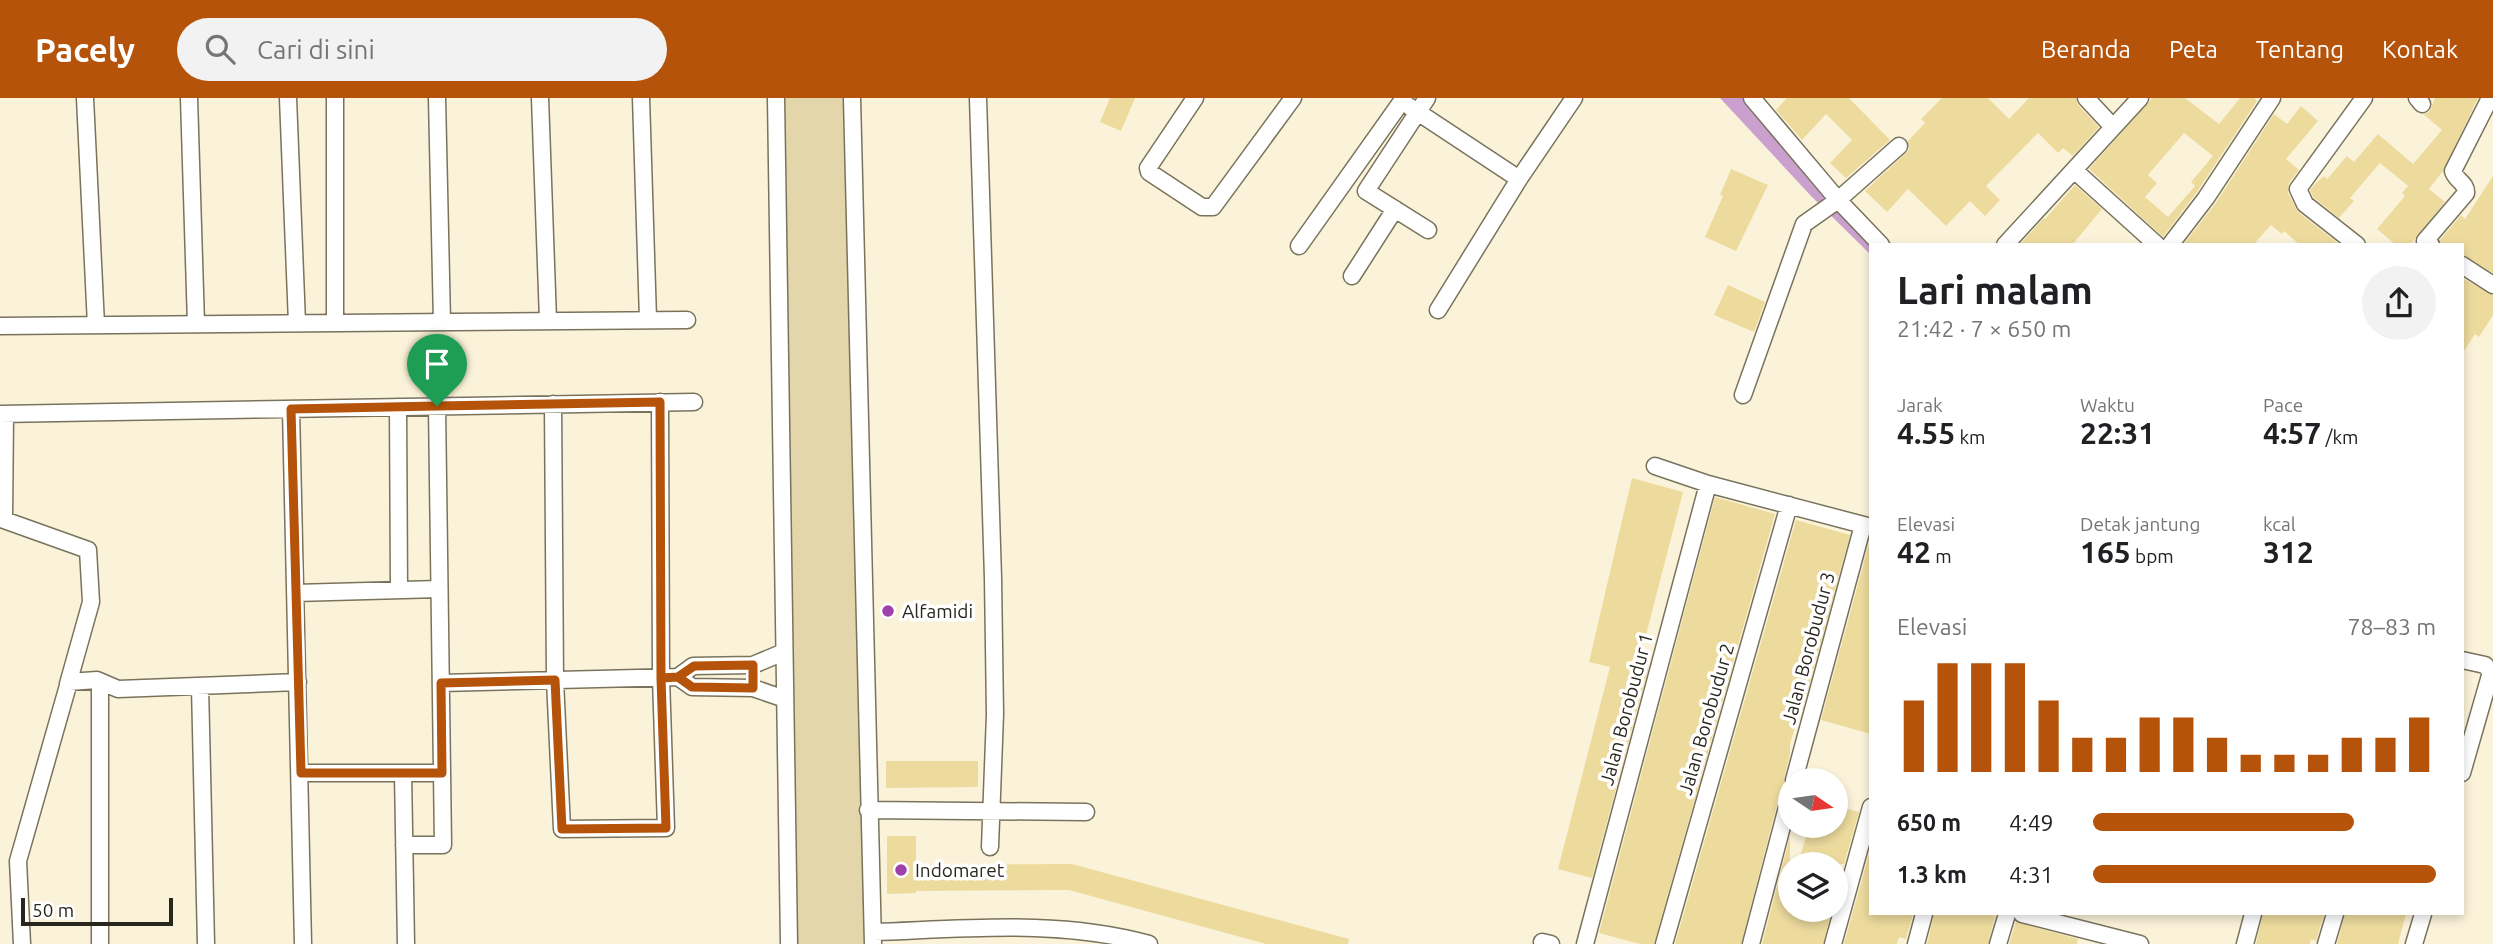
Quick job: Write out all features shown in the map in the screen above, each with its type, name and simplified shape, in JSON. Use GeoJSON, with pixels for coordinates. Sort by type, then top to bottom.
{"type":"FeatureCollection","features":[{"type":"Feature","properties":{"kind":"street"},"geometry":{"type":"LineString","coordinates":[[85,98],[96,325]]}},
{"type":"Feature","properties":{"kind":"street"},"geometry":{"type":"LineString","coordinates":[[189,98],[196,324]]}},
{"type":"Feature","properties":{"kind":"street"},"geometry":{"type":"LineString","coordinates":[[288,98],[297,323]]}},
{"type":"Feature","properties":{"kind":"street"},"geometry":{"type":"LineString","coordinates":[[335,98],[335,323]]}},
{"type":"Feature","properties":{"kind":"street"},"geometry":{"type":"LineString","coordinates":[[437,98],[442,322]]}},
{"type":"Feature","properties":{"kind":"street"},"geometry":{"type":"LineString","coordinates":[[540,98],[548,320]]}},
{"type":"Feature","properties":{"kind":"street"},"geometry":{"type":"LineString","coordinates":[[641,98],[648,319]]}},
{"type":"Feature","properties":{"kind":"street"},"geometry":{"type":"LineString","coordinates":[[776,98],[789,944]]}},
{"type":"Feature","properties":{"kind":"street"},"geometry":{"type":"LineString","coordinates":[[852,98],[873,938],[1058,929],[1092,931],[1149,944]]}},
{"type":"Feature","properties":{"kind":"street"},"geometry":{"type":"LineString","coordinates":[[978,98],[993,578],[995,714],[990,847]]}},
{"type":"Feature","properties":{"kind":"street"},"geometry":{"type":"LineString","coordinates":[[1195,98],[1148,168],[1149,172],[1202,207],[1208,208],[1213,207],[1293,98]]}},
{"type":"Feature","properties":{"kind":"street"},"geometry":{"type":"LineString","coordinates":[[1427,98],[1366,191],[1427,230]]}},
{"type":"Feature","properties":{"kind":"street"},"geometry":{"type":"LineString","coordinates":[[1438,310],[1519,179],[1574,98]]}},
{"type":"Feature","properties":{"kind":"street"},"geometry":{"type":"LineString","coordinates":[[1752,98],[1838,200],[1879,243]]}},
{"type":"Feature","properties":{"kind":"street"},"geometry":{"type":"LineString","coordinates":[[2086,98],[2113,127]]}},
{"type":"Feature","properties":{"kind":"street"},"geometry":{"type":"LineString","coordinates":[[2007,243],[2140,98]]}},
{"type":"Feature","properties":{"kind":"street"},"geometry":{"type":"LineString","coordinates":[[2171,243],[2206,198],[2272,98]]}},
{"type":"Feature","properties":{"kind":"street"},"geometry":{"type":"LineString","coordinates":[[2354,243],[2305,204],[2298,189],[2364,98]]}},
{"type":"Feature","properties":{"kind":"street"},"geometry":{"type":"LineString","coordinates":[[2427,243],[2466,193],[2454,171],[2490,98]]}},
{"type":"Feature","properties":{"kind":"street"},"geometry":{"type":"LineString","coordinates":[[1298,246],[1401,99],[1519,179]]}},
{"type":"Feature","properties":{"kind":"street"},"geometry":{"type":"LineString","coordinates":[[1743,395],[1804,224],[1838,200],[1899,146]]}},
{"type":"Feature","properties":{"kind":"street"},"geometry":{"type":"LineString","coordinates":[[2074,170],[2155,243]]}},
{"type":"Feature","properties":{"kind":"street"},"geometry":{"type":"LineString","coordinates":[[1352,276],[1395,209]]}},
{"type":"Feature","properties":{"kind":"street"},"geometry":{"type":"LineString","coordinates":[[2464,266],[2493,285]]}},
{"type":"Feature","properties":{"kind":"street"},"geometry":{"type":"LineString","coordinates":[[0,326],[687,320]]}},
{"type":"Feature","properties":{"kind":"street"},"geometry":{"type":"LineString","coordinates":[[553,404],[555,680],[562,829],[671,828],[660,402]]}},
{"type":"Feature","properties":{"kind":"street"},"geometry":{"type":"LineString","coordinates":[[22,944],[18,861],[91,602],[88,550],[3,520],[2,414],[694,402]]}},
{"type":"Feature","properties":{"kind":"street"},"geometry":{"type":"LineString","coordinates":[[404,845],[443,845],[437,406]]}},
{"type":"Feature","properties":{"kind":"street"},"geometry":{"type":"LineString","coordinates":[[398,407],[399,590]]}},
{"type":"Feature","properties":{"kind":"street"},"geometry":{"type":"LineString","coordinates":[[291,409],[303,944]]}},
{"type":"Feature","properties":{"kind":"street"},"geometry":{"type":"LineString","coordinates":[[1655,466],[1709,484],[1867,526]]}},
{"type":"Feature","properties":{"kind":"street","name":"Jalan Borobudur 1"},"geometry":{"type":"LineString","coordinates":[[1585,944],[1709,484]]}},
{"type":"Feature","properties":{"kind":"street","name":"Jalan Borobudur 2"},"geometry":{"type":"LineString","coordinates":[[1664,944],[1788,505]]}},
{"type":"Feature","properties":{"kind":"street","name":"Jalan Borobudur 3"},"geometry":{"type":"LineString","coordinates":[[1797,768],[1867,526]]}},
{"type":"Feature","properties":{"kind":"street"},"geometry":{"type":"LineString","coordinates":[[295,593],[439,589]]}},
{"type":"Feature","properties":{"kind":"street"},"geometry":{"type":"LineString","coordinates":[[669,678],[694,666],[753,665],[785,652]]}},
{"type":"Feature","properties":{"kind":"street"},"geometry":{"type":"LineString","coordinates":[[2464,660],[2485,665],[2491,672],[2464,766]]}},
{"type":"Feature","properties":{"kind":"street"},"geometry":{"type":"LineString","coordinates":[[753,665],[753,688]]}},
{"type":"Feature","properties":{"kind":"street"},"geometry":{"type":"LineString","coordinates":[[441,683],[669,678],[692,687],[753,688],[785,699]]}},
{"type":"Feature","properties":{"kind":"street"},"geometry":{"type":"LineString","coordinates":[[68,684],[100,681],[118,689],[298,682]]}},
{"type":"Feature","properties":{"kind":"street"},"geometry":{"type":"LineString","coordinates":[[100,681],[100,944]]}},
{"type":"Feature","properties":{"kind":"street"},"geometry":{"type":"LineString","coordinates":[[200,686],[206,944]]}},
{"type":"Feature","properties":{"kind":"street"},"geometry":{"type":"LineString","coordinates":[[301,773],[442,773]]}},
{"type":"Feature","properties":{"kind":"street"},"geometry":{"type":"LineString","coordinates":[[403,773],[406,944]]}},
{"type":"Feature","properties":{"kind":"street"},"geometry":{"type":"LineString","coordinates":[[868,810],[1086,812]]}},
{"type":"Feature","properties":{"kind":"street"},"geometry":{"type":"LineString","coordinates":[[1833,944],[1869,814]]}},
{"type":"Feature","properties":{"kind":"street"},"geometry":{"type":"LineString","coordinates":[[1751,944],[1779,838]]}},
{"type":"Feature","properties":{"kind":"street"},"geometry":{"type":"LineString","coordinates":[[1916,944],[1924,915]]}},
{"type":"Feature","properties":{"kind":"street"},"geometry":{"type":"LineString","coordinates":[[1998,944],[2007,915]]}},
{"type":"Feature","properties":{"kind":"street"},"geometry":{"type":"LineString","coordinates":[[2025,915],[2084,937],[2140,944]]}},
{"type":"Feature","properties":{"kind":"street"},"geometry":{"type":"LineString","coordinates":[[2245,944],[2253,915]]}},
{"type":"Feature","properties":{"kind":"street"},"geometry":{"type":"LineString","coordinates":[[2326,944],[2334,915]]}},
{"type":"Feature","properties":{"kind":"street"},"geometry":{"type":"LineString","coordinates":[[2414,944],[2423,915]]}},
{"type":"Feature","properties":{"kind":"shaded area"},"geometry":{"type":"Polygon","coordinates":[[[776,98],[852,98],[873,944],[789,944],[776,98]]]}},
{"type":"Feature","properties":{"kind":"shaded area"},"geometry":{"type":"Polygon","coordinates":[[[1720,98],[1752,98],[1869,243],[1869,253],[1811,196],[1720,98]]]}},
{"type":"Feature","properties":{"kind":"building"},"geometry":{"type":"Polygon","coordinates":[[[1110,98],[1135,98],[1121,131],[1100,122],[1110,98]]]}},
{"type":"Feature","properties":{"kind":"building"},"geometry":{"type":"Polygon","coordinates":[[[1787,98],[1849,98],[1890,140],[1846,178],[1830,163],[1852,140],[1826,114],[1802,140],[1776,110],[1787,98]]]}},
{"type":"Feature","properties":{"kind":"building"},"geometry":{"type":"Polygon","coordinates":[[[1942,98],[1988,98],[2009,119],[2029,98],[2076,98],[2078,105],[2099,127],[2073,156],[2063,148],[2058,153],[2038,133],[1986,186],[2000,200],[1985,216],[1970,201],[1946,226],[1908,189],[1887,212],[1865,191],[1906,153],[1909,149],[1908,141],[1925,123],[1921,119],[1942,98]]]}},
{"type":"Feature","properties":{"kind":"building"},"geometry":{"type":"Polygon","coordinates":[[[2152,98],[2185,98],[2219,124],[2240,98],[2254,98],[2257,101],[2197,192],[2163,237],[2089,169],[2152,98]],[[2184,133],[2148,175],[2157,183],[2145,197],[2168,217],[2195,186],[2191,182],[2213,156],[2184,133]]]}},
{"type":"Feature","properties":{"kind":"building"},"geometry":{"type":"Polygon","coordinates":[[[2435,98],[2478,98],[2443,171],[2429,189],[2445,202],[2412,243],[2394,243],[2377,229],[2405,196],[2402,193],[2408,186],[2380,163],[2350,198],[2354,201],[2339,218],[2313,197],[2310,190],[2315,184],[2324,176],[2327,179],[2347,156],[2354,162],[2378,134],[2413,164],[2442,130],[2423,114],[2429,112],[2435,98]]]}},
{"type":"Feature","properties":{"kind":"building"},"geometry":{"type":"Polygon","coordinates":[[[2301,106],[2318,121],[2286,159],[2299,170],[2289,183],[2288,193],[2298,212],[2337,243],[2298,243],[2284,231],[2282,234],[2271,225],[2255,243],[2185,243],[2215,204],[2274,114],[2287,124],[2301,106]]]}},
{"type":"Feature","properties":{"kind":"building"},"geometry":{"type":"Polygon","coordinates":[[[1731,169],[1768,185],[1736,251],[1705,237],[1723,196],[1720,195],[1731,169]]]}},
{"type":"Feature","properties":{"kind":"building"},"geometry":{"type":"Polygon","coordinates":[[[2493,176],[2493,273],[2464,256],[2464,243],[2441,243],[2440,240],[2461,215],[2465,219],[2493,176]]]}},
{"type":"Feature","properties":{"kind":"building"},"geometry":{"type":"Polygon","coordinates":[[[2075,185],[2102,209],[2074,243],[2021,243],[2075,185]]]}},
{"type":"Feature","properties":{"kind":"building"},"geometry":{"type":"Polygon","coordinates":[[[2464,279],[2493,295],[2493,315],[2479,337],[2475,334],[2464,351],[2464,279]]]}},
{"type":"Feature","properties":{"kind":"building"},"geometry":{"type":"Polygon","coordinates":[[[1728,285],[1765,302],[1754,332],[1714,315],[1728,285]]]}},
{"type":"Feature","properties":{"kind":"building"},"geometry":{"type":"Polygon","coordinates":[[[1632,478],[1683,492],[1638,666],[1648,669],[1592,878],[1558,869],[1610,667],[1589,662],[1632,478]]]}},
{"type":"Feature","properties":{"kind":"building"},"geometry":{"type":"Polygon","coordinates":[[[1715,497],[1775,514],[1654,944],[1640,944],[1599,933],[1715,497]]]}},
{"type":"Feature","properties":{"kind":"building"},"geometry":{"type":"Polygon","coordinates":[[[1796,520],[1850,535],[1801,715],[1799,714],[1790,744],[1786,768],[1778,768],[1778,801],[1741,944],[1675,944],[1796,520]]]}},
{"type":"Feature","properties":{"kind":"building"},"geometry":{"type":"Polygon","coordinates":[[[1869,544],[1869,733],[1821,720],[1869,544]]]}},
{"type":"Feature","properties":{"kind":"building"},"geometry":{"type":"Polygon","coordinates":[[[886,761],[978,761],[978,787],[886,788],[886,761]]]}},
{"type":"Feature","properties":{"kind":"building"},"geometry":{"type":"Polygon","coordinates":[[[1848,809],[1859,812],[1847,852],[1801,852],[1806,838],[1848,838],[1848,809]]]}},
{"type":"Feature","properties":{"kind":"building"},"geometry":{"type":"Polygon","coordinates":[[[887,836],[916,836],[916,865],[1072,864],[1349,939],[1348,944],[1266,944],[1069,890],[916,891],[887,894],[887,836]]]}},
{"type":"Feature","properties":{"kind":"building"},"geometry":{"type":"Polygon","coordinates":[[[1789,838],[1790,838],[1790,852],[1786,852],[1789,838]]]}},
{"type":"Feature","properties":{"kind":"building"},"geometry":{"type":"Polygon","coordinates":[[[1869,854],[1869,915],[1913,915],[1906,939],[1899,937],[1897,944],[1844,944],[1869,854]]]}},
{"type":"Feature","properties":{"kind":"building"},"geometry":{"type":"Polygon","coordinates":[[[1778,882],[1778,922],[1829,922],[1823,944],[1762,944],[1778,882]]]}},
{"type":"Feature","properties":{"kind":"building"},"geometry":{"type":"Polygon","coordinates":[[[1934,915],[1995,916],[1988,944],[1927,944],[1934,915]]]}},
{"type":"Feature","properties":{"kind":"building"},"geometry":{"type":"Polygon","coordinates":[[[2263,915],[2324,915],[2316,941],[2311,939],[2310,944],[2256,944],[2263,915]]]}},
{"type":"Feature","properties":{"kind":"building"},"geometry":{"type":"Polygon","coordinates":[[[2345,915],[2406,915],[2398,944],[2337,944],[2345,915]]]}},
{"type":"Feature","properties":{"kind":"building"},"geometry":{"type":"Polygon","coordinates":[[[2016,922],[2078,939],[2077,944],[2009,944],[2016,922]]]}},
{"type":"Feature","properties":{"kind":"place","name":"Alfamidi"},"geometry":{"type":"Point","coordinates":[888,611]}},
{"type":"Feature","properties":{"kind":"place","name":"Indomaret"},"geometry":{"type":"Point","coordinates":[901,870]}},
{"type":"Feature","properties":{"kind":"route"},"geometry":{"type":"LineString","coordinates":[[437,406],[291,409],[301,773],[442,773],[441,683],[555,680],[562,829],[666,828],[661,678],[678,677],[692,687],[753,688],[753,665],[694,666],[678,677],[661,678],[660,402],[437,406]]}}]}
